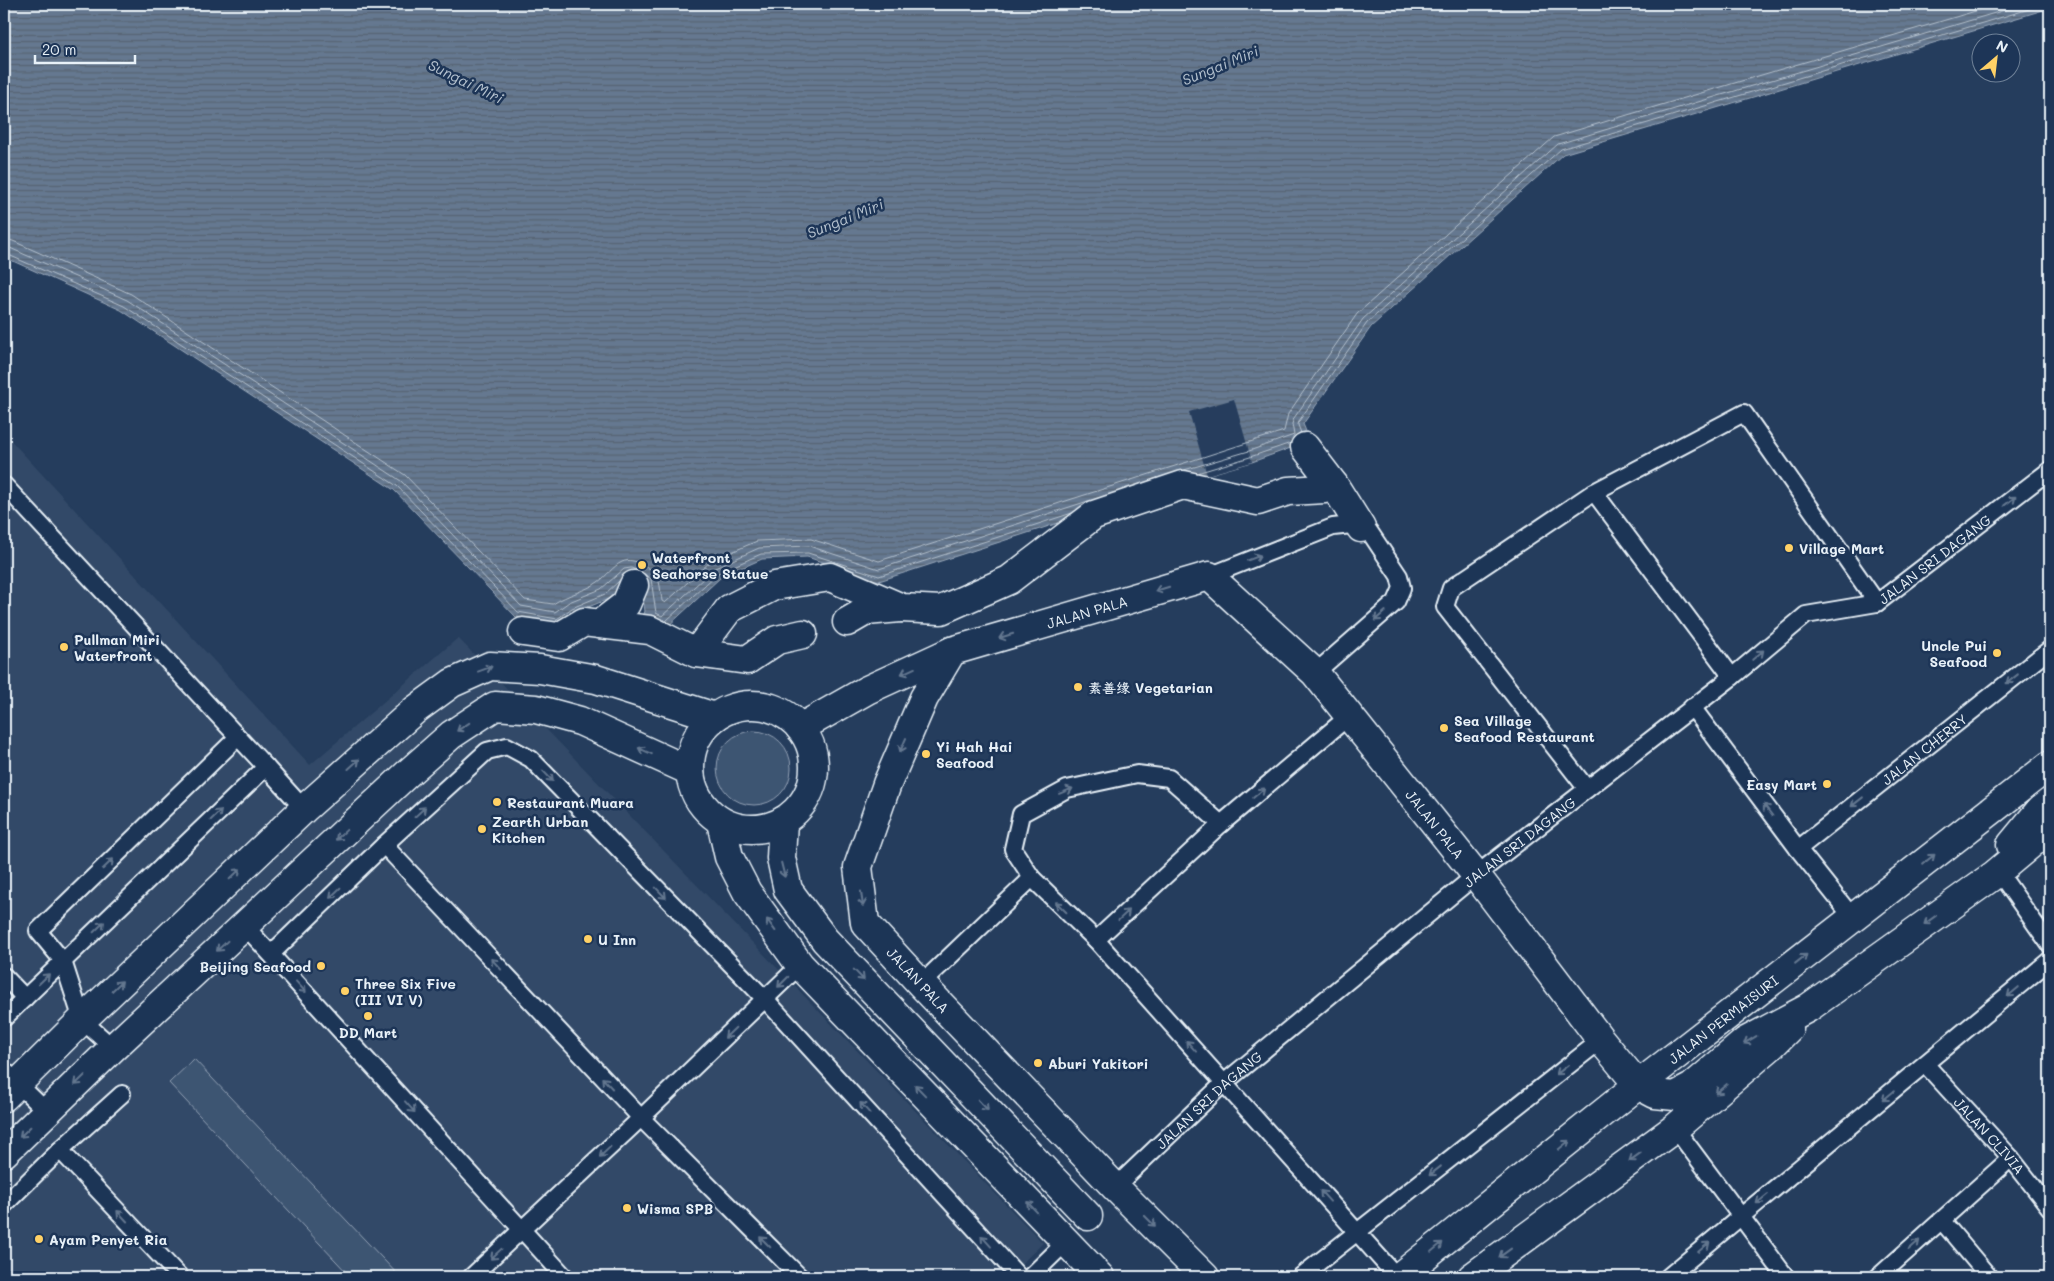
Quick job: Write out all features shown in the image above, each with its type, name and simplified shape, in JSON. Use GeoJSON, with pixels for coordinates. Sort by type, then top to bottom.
{"type":"FeatureCollection","features":[{"type":"Feature","properties":{"kind":"street"},"geometry":{"type":"LineString","coordinates":[[1305,447],[1334,486],[1361,528]]}},
{"type":"Feature","properties":{"kind":"street"},"geometry":{"type":"LineString","coordinates":[[847,622],[866,611],[902,608],[941,610],[1009,580],[1094,515],[1183,485],[1258,501],[1288,491],[1325,489],[1334,486]]}},
{"type":"Feature","properties":{"kind":"street","name":"JALAN PALA"},"geometry":{"type":"LineString","coordinates":[[1206,1277],[1115,1187],[865,923],[858,867],[887,784],[920,707],[952,651],[1209,576],[1315,674],[1476,875],[1601,1040],[1638,1085]]}},
{"type":"Feature","properties":{"kind":"street"},"geometry":{"type":"LineString","coordinates":[[696,653],[729,609],[774,586],[830,577],[902,608]]}},
{"type":"Feature","properties":{"kind":"street"},"geometry":{"type":"LineString","coordinates":[[600,624],[626,604],[634,585]]}},
{"type":"Feature","properties":{"kind":"street"},"geometry":{"type":"LineString","coordinates":[[523,632],[559,637],[584,622],[650,630],[696,653],[747,660],[777,640],[803,634]]}},
{"type":"Feature","properties":{"kind":"street"},"geometry":{"type":"LineString","coordinates":[[800,728],[866,690],[952,651]]}},
{"type":"Feature","properties":{"kind":"street"},"geometry":{"type":"LineString","coordinates":[[8,1084],[82,1020],[304,809],[414,710],[452,683],[490,666],[540,669],[596,678],[715,717]]}},
{"type":"Feature","properties":{"kind":"street"},"geometry":{"type":"LineString","coordinates":[[750,705],[769,707],[786,715],[800,728],[810,746],[814,768],[811,789],[800,808],[783,821],[763,829],[742,829],[721,822],[705,809],[694,791],[690,772],[692,751],[700,732],[715,717],[731,708],[750,705]]}},
{"type":"Feature","properties":{"kind":"street"},"geometry":{"type":"LineString","coordinates":[[4,1153],[244,925],[451,735],[495,706],[536,709],[580,721],[690,772]]}},
{"type":"Feature","properties":{"kind":"street","name":"JALAN PERMAISURI"},"geometry":{"type":"LineString","coordinates":[[1398,1277],[1638,1085],[2050,765]]}},
{"type":"Feature","properties":{"kind":"street"},"geometry":{"type":"LineString","coordinates":[[1998,871],[2015,839],[2040,810],[2050,802]]}},
{"type":"Feature","properties":{"kind":"street"},"geometry":{"type":"LineString","coordinates":[[783,821],[781,858],[788,890],[825,940],[1088,1216]]}},
{"type":"Feature","properties":{"kind":"street"},"geometry":{"type":"LineString","coordinates":[[721,822],[729,857],[747,892],[800,965],[1100,1277]]}},
{"type":"Feature","properties":{"kind":"street"},"geometry":{"type":"LineString","coordinates":[[1638,1085],[1655,1094],[1675,1096],[1692,1087],[1746,1041],[1808,1008],[1998,871],[2050,828]]}},
{"type":"Feature","properties":{"kind":"street"},"geometry":{"type":"LineString","coordinates":[[800,965],[825,940]]}},
{"type":"Feature","properties":{"kind":"street"},"geometry":{"type":"LineString","coordinates":[[1472,1277],[1675,1128],[1770,1048],[1808,1008]]}},
{"type":"Feature","properties":{"kind":"street","name":"JALAN SRI DAGANG"},"geometry":{"type":"LineString","coordinates":[[1066,1242],[1115,1187]]}},
{"type":"Feature","properties":{"kind":"lane"},"geometry":{"type":"LineString","coordinates":[[1586,789],[1445,607],[1451,588],[1594,492],[1744,413],[1877,603]]}},
{"type":"Feature","properties":{"kind":"lane","name":"JALAN SRI DAGANG"},"geometry":{"type":"LineString","coordinates":[[1115,1187],[1224,1082],[1476,875],[1732,677],[1806,615],[1877,603],[2050,470]]}},
{"type":"Feature","properties":{"kind":"lane"},"geometry":{"type":"LineString","coordinates":[[4,485],[304,809]]}},
{"type":"Feature","properties":{"kind":"lane"},"geometry":{"type":"LineString","coordinates":[[1594,492],[1732,677]]}},
{"type":"Feature","properties":{"kind":"lane"},"geometry":{"type":"LineString","coordinates":[[1209,576],[1333,527],[1352,525],[1369,531],[1399,576],[1402,588],[1396,602],[1315,674]]}},
{"type":"Feature","properties":{"kind":"lane","name":"JALAN CHERRY"},"geometry":{"type":"LineString","coordinates":[[1798,849],[2050,649]]}},
{"type":"Feature","properties":{"kind":"lane"},"geometry":{"type":"LineString","coordinates":[[1692,707],[1798,849],[1853,918]]}},
{"type":"Feature","properties":{"kind":"lane"},"geometry":{"type":"LineString","coordinates":[[1096,940],[1221,824],[1349,716]]}},
{"type":"Feature","properties":{"kind":"lane"},"geometry":{"type":"LineString","coordinates":[[113,1048],[82,1020],[64,961],[38,932],[238,737]]}},
{"type":"Feature","properties":{"kind":"lane"},"geometry":{"type":"LineString","coordinates":[[270,954],[384,845],[487,751],[507,746],[531,759],[765,999],[1019,1277]]}},
{"type":"Feature","properties":{"kind":"lane"},"geometry":{"type":"LineString","coordinates":[[4,1018],[266,767]]}},
{"type":"Feature","properties":{"kind":"lane"},"geometry":{"type":"LineString","coordinates":[[1221,824],[1170,778],[1137,774],[1067,789],[1021,814],[1013,849],[1032,878],[1096,940],[1398,1277]]}},
{"type":"Feature","properties":{"kind":"lane"},"geometry":{"type":"LineString","coordinates":[[384,845],[640,1118],[800,1277]]}},
{"type":"Feature","properties":{"kind":"lane"},"geometry":{"type":"LineString","coordinates":[[1998,871],[2050,945]]}},
{"type":"Feature","properties":{"kind":"lane"},"geometry":{"type":"LineString","coordinates":[[921,984],[1032,878]]}},
{"type":"Feature","properties":{"kind":"lane"},"geometry":{"type":"LineString","coordinates":[[244,925],[565,1277]]}},
{"type":"Feature","properties":{"kind":"lane"},"geometry":{"type":"LineString","coordinates":[[1668,1277],[1926,1065],[2050,960]]}},
{"type":"Feature","properties":{"kind":"lane"},"geometry":{"type":"LineString","coordinates":[[471,1277],[800,965]]}},
{"type":"Feature","properties":{"kind":"lane"},"geometry":{"type":"LineString","coordinates":[[4,976],[25,998]]}},
{"type":"Feature","properties":{"kind":"lane"},"geometry":{"type":"LineString","coordinates":[[1300,1277],[1601,1040]]}},
{"type":"Feature","properties":{"kind":"lane","name":"JALAN CLIVIA"},"geometry":{"type":"LineString","coordinates":[[1926,1065],[2011,1158],[2050,1208]]}},
{"type":"Feature","properties":{"kind":"lane"},"geometry":{"type":"LineString","coordinates":[[8,1084],[47,1112]]}},
{"type":"Feature","properties":{"kind":"lane"},"geometry":{"type":"LineString","coordinates":[[4,1205],[60,1150],[122,1094]]}},
{"type":"Feature","properties":{"kind":"lane"},"geometry":{"type":"LineString","coordinates":[[1675,1128],[1786,1277]]}},
{"type":"Feature","properties":{"kind":"lane"},"geometry":{"type":"LineString","coordinates":[[60,1150],[180,1277]]}},
{"type":"Feature","properties":{"kind":"lane"},"geometry":{"type":"LineString","coordinates":[[1878,1277],[2011,1158]]}},
{"type":"Feature","properties":{"kind":"lane"},"geometry":{"type":"LineString","coordinates":[[1942,1221],[1989,1277]]}},
{"type":"Feature","properties":{"kind":"lane","name":"JALAN SRI DAGANG"},"geometry":{"type":"LineString","coordinates":[[1030,1277],[1066,1242]]}},
{"type":"Feature","properties":{"kind":"shaded area"},"geometry":{"type":"Polygon","coordinates":[[[4,433],[310,765],[458,638],[1043,1243],[1007,1277],[4,1277],[4,433]]]}},
{"type":"Feature","properties":{"kind":"shaded area"},"geometry":{"type":"Polygon","coordinates":[[[754,731],[775,737],[785,747],[791,768],[785,789],[775,799],[754,805],[733,799],[723,789],[717,768],[723,747],[733,737],[754,731]]]}},
{"type":"Feature","properties":{"kind":"shaded area"},"geometry":{"type":"Polygon","coordinates":[[[194,1059],[400,1277],[351,1277],[169,1083],[194,1059]]]}},
{"type":"Feature","properties":{"kind":"water","name":"Sungai Miri"},"geometry":{"type":"Polygon","coordinates":[[[4,4],[2050,4],[2050,8],[1563,154],[1371,327],[1303,424],[1310,441],[1252,462],[879,581],[807,557],[762,559],[721,577],[666,628],[640,624],[645,611],[641,585],[630,579],[608,599],[574,613],[558,624],[516,617],[394,490],[121,310],[4,257],[4,4]]]}},
{"type":"Feature","properties":{"kind":"pier"},"geometry":{"type":"Polygon","coordinates":[[[1234,399],[1252,462],[1207,475],[1189,412],[1234,399]]]}},
{"type":"Feature","properties":{"kind":"place","name":"Village Mart"},"geometry":{"type":"Point","coordinates":[1789,548]}},
{"type":"Feature","properties":{"kind":"place","name":"Waterfront Seahorse Statue"},"geometry":{"type":"Point","coordinates":[642,565]}},
{"type":"Feature","properties":{"kind":"place","name":"Pullman Miri Waterfront"},"geometry":{"type":"Point","coordinates":[64,647]}},
{"type":"Feature","properties":{"kind":"place","name":"Uncle Pui Seafood"},"geometry":{"type":"Point","coordinates":[1997,653]}},
{"type":"Feature","properties":{"kind":"place","name":"素善缘 Vegetarian"},"geometry":{"type":"Point","coordinates":[1078,687]}},
{"type":"Feature","properties":{"kind":"place","name":"Sea Village Seafood Restaurant"},"geometry":{"type":"Point","coordinates":[1444,728]}},
{"type":"Feature","properties":{"kind":"place","name":"Yi Hah Hai Seafood"},"geometry":{"type":"Point","coordinates":[926,754]}},
{"type":"Feature","properties":{"kind":"place","name":"Easy Mart"},"geometry":{"type":"Point","coordinates":[1827,784]}},
{"type":"Feature","properties":{"kind":"place","name":"Restaurant Muara"},"geometry":{"type":"Point","coordinates":[497,802]}},
{"type":"Feature","properties":{"kind":"place","name":"Zearth Urban Kitchen"},"geometry":{"type":"Point","coordinates":[482,829]}},
{"type":"Feature","properties":{"kind":"place","name":"U Inn"},"geometry":{"type":"Point","coordinates":[588,939]}},
{"type":"Feature","properties":{"kind":"place","name":"Beijing Seafood"},"geometry":{"type":"Point","coordinates":[321,966]}},
{"type":"Feature","properties":{"kind":"place","name":"Three Six Five (III VI V)"},"geometry":{"type":"Point","coordinates":[345,991]}},
{"type":"Feature","properties":{"kind":"place","name":"DD Mart"},"geometry":{"type":"Point","coordinates":[368,1016]}},
{"type":"Feature","properties":{"kind":"place","name":"Aburi Yakitori"},"geometry":{"type":"Point","coordinates":[1038,1063]}},
{"type":"Feature","properties":{"kind":"place","name":"Wisma SPB"},"geometry":{"type":"Point","coordinates":[627,1208]}},
{"type":"Feature","properties":{"kind":"place","name":"Ayam Penyet Ria"},"geometry":{"type":"Point","coordinates":[39,1239]}}]}
